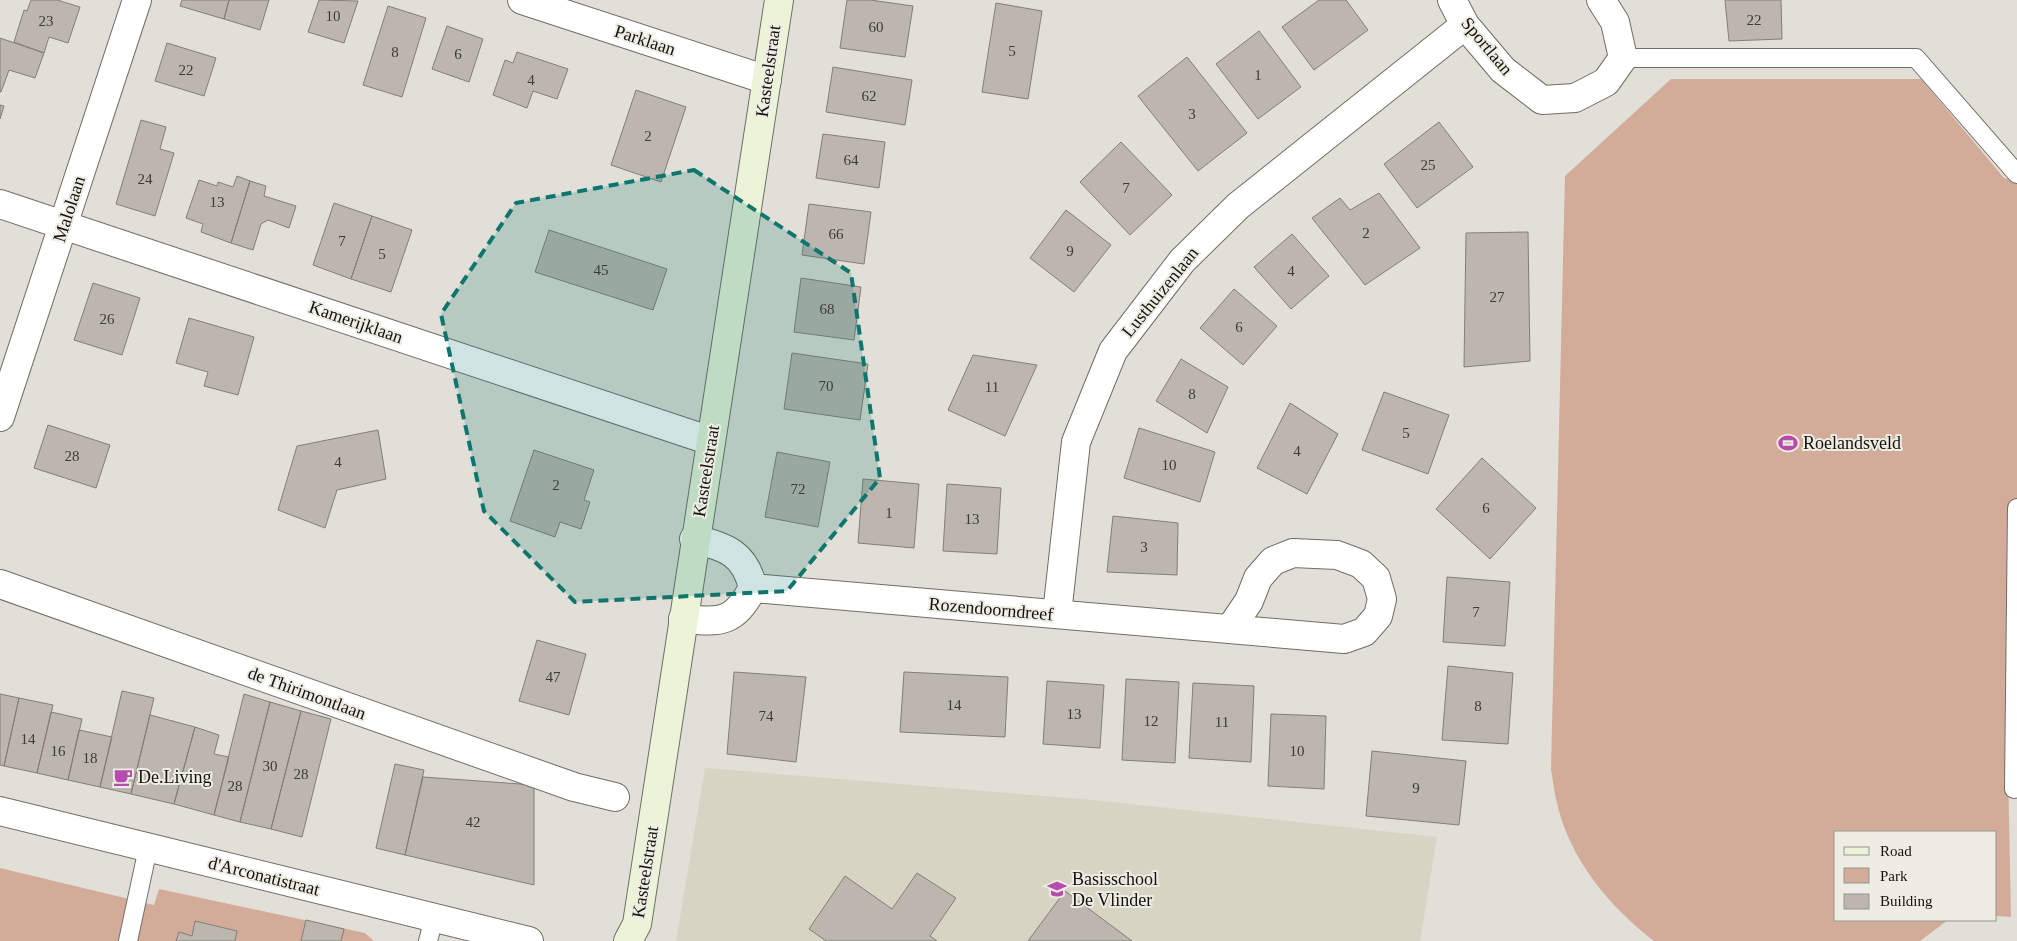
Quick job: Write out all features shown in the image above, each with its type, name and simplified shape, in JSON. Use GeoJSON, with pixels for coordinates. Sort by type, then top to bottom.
{"type":"FeatureCollection","features":[{"type":"Feature","properties":{"kind":"street","name":"Malolaan"},"geometry":{"type":"LineString","coordinates":[[0,417],[137,0]]}},
{"type":"Feature","properties":{"kind":"street","name":"Parklaan"},"geometry":{"type":"LineString","coordinates":[[522,0],[767,80]]}},
{"type":"Feature","properties":{"kind":"street","name":"Kasteelstraat"},"geometry":{"type":"LineString","coordinates":[[628,941],[637,924],[694,539],[711,441],[778,0]]}},
{"type":"Feature","properties":{"kind":"street","name":"Sportlaan"},"geometry":{"type":"LineString","coordinates":[[1452,0],[1465,25],[1503,70],[1542,100],[1575,98],[1606,82],[1623,58]]}},
{"type":"Feature","properties":{"kind":"street"},"geometry":{"type":"LineString","coordinates":[[1601,0],[1615,22],[1623,58]]}},
{"type":"Feature","properties":{"kind":"street","name":"Lusthuizenlaan"},"geometry":{"type":"LineString","coordinates":[[1057,614],[1076,442],[1112,351],[1182,261],[1238,206],[1465,25]]}},
{"type":"Feature","properties":{"kind":"street","name":"Kamerijklaan"},"geometry":{"type":"LineString","coordinates":[[0,204],[711,441]]}},
{"type":"Feature","properties":{"kind":"street"},"geometry":{"type":"LineString","coordinates":[[683,619],[718,622],[742,608],[753,588],[750,575],[739,558],[723,546],[694,539]]}},
{"type":"Feature","properties":{"kind":"street","name":"Rozendoorndreef"},"geometry":{"type":"LineString","coordinates":[[753,588],[1344,639],[1364,632],[1378,616],[1382,599],[1376,578],[1361,564],[1337,555],[1292,553],[1273,561],[1258,578],[1250,602],[1230,629]]}},
{"type":"Feature","properties":{"kind":"street","name":"de Thirimontlaan"},"geometry":{"type":"LineString","coordinates":[[0,584],[574,787],[615,796]]}},
{"type":"Feature","properties":{"kind":"street","name":"d'Arconatistraat"},"geometry":{"type":"LineString","coordinates":[[0,811],[148,848],[431,929],[529,941]]}},
{"type":"Feature","properties":{"kind":"lane"},"geometry":{"type":"LineString","coordinates":[[1623,58],[1916,58],[2017,174]]}},
{"type":"Feature","properties":{"kind":"lane"},"geometry":{"type":"LineString","coordinates":[[2014,789],[2017,508]]}},
{"type":"Feature","properties":{"kind":"lane"},"geometry":{"type":"LineString","coordinates":[[128,941],[148,848]]}},
{"type":"Feature","properties":{"kind":"highlighted area"},"geometry":{"type":"Polygon","coordinates":[[[694,170],[851,273],[880,478],[787,591],[575,602],[484,511],[441,314],[516,203],[694,170]]]}},
{"type":"Feature","properties":{"kind":"shaded area","name":"Basisschool De Vlinder"},"geometry":{"type":"Polygon","coordinates":[[[705,768],[1093,800],[1437,837],[1420,941],[676,941],[705,768]]]}},
{"type":"Feature","properties":{"kind":"green space","name":"Roelandsveld"},"geometry":{"type":"Polygon","coordinates":[[[1671,79],[1921,79],[2004,178],[2017,181],[2017,770],[2008,770],[2011,917],[1997,916],[1997,831],[1834,831],[1834,921],[1947,921],[1920,941],[1654,941],[1607,897],[1582,863],[1571,844],[1563,824],[1556,799],[1551,769],[1565,176],[1671,79]]]}},
{"type":"Feature","properties":{"kind":"green space"},"geometry":{"type":"Polygon","coordinates":[[[0,868],[154,905],[159,889],[365,933],[374,941],[0,941],[0,868]]]}},
{"type":"Feature","properties":{"kind":"building"},"geometry":{"type":"Polygon","coordinates":[[[31,0],[57,0],[80,7],[68,43],[49,37],[44,53],[14,42],[24,10],[27,11],[31,0]]]}},
{"type":"Feature","properties":{"kind":"building"},"geometry":{"type":"Polygon","coordinates":[[[182,0],[229,0],[224,19],[180,6],[182,0]]]}},
{"type":"Feature","properties":{"kind":"building"},"geometry":{"type":"Polygon","coordinates":[[[229,0],[269,0],[260,30],[224,19],[229,0]]]}},
{"type":"Feature","properties":{"kind":"building"},"geometry":{"type":"Polygon","coordinates":[[[319,0],[358,1],[344,43],[308,32],[319,0]]]}},
{"type":"Feature","properties":{"kind":"building"},"geometry":{"type":"Polygon","coordinates":[[[847,0],[870,0],[913,6],[905,57],[840,48],[847,0]]]}},
{"type":"Feature","properties":{"kind":"building"},"geometry":{"type":"Polygon","coordinates":[[[1319,0],[1346,0],[1368,30],[1314,70],[1282,27],[1319,0]]]}},
{"type":"Feature","properties":{"kind":"building"},"geometry":{"type":"Polygon","coordinates":[[[1725,0],[1781,0],[1782,39],[1729,41],[1725,0]]]}},
{"type":"Feature","properties":{"kind":"building"},"geometry":{"type":"Polygon","coordinates":[[[996,3],[1042,11],[1028,99],[982,92],[996,3]]]}},
{"type":"Feature","properties":{"kind":"building"},"geometry":{"type":"Polygon","coordinates":[[[388,6],[426,18],[402,97],[363,85],[388,6]]]}},
{"type":"Feature","properties":{"kind":"building"},"geometry":{"type":"Polygon","coordinates":[[[447,26],[483,39],[469,82],[432,69],[447,26]]]}},
{"type":"Feature","properties":{"kind":"building"},"geometry":{"type":"Polygon","coordinates":[[[1259,31],[1301,87],[1258,119],[1216,64],[1259,31]]]}},
{"type":"Feature","properties":{"kind":"building"},"geometry":{"type":"Polygon","coordinates":[[[0,38],[44,53],[35,78],[9,70],[1,92],[0,92],[0,38]]]}},
{"type":"Feature","properties":{"kind":"building"},"geometry":{"type":"Polygon","coordinates":[[[167,43],[216,58],[204,96],[155,81],[167,43]]]}},
{"type":"Feature","properties":{"kind":"building"},"geometry":{"type":"Polygon","coordinates":[[[517,52],[568,69],[557,99],[533,91],[527,108],[493,95],[505,60],[513,63],[517,52]]]}},
{"type":"Feature","properties":{"kind":"building"},"geometry":{"type":"Polygon","coordinates":[[[1187,57],[1247,133],[1198,171],[1138,96],[1187,57]]]}},
{"type":"Feature","properties":{"kind":"building"},"geometry":{"type":"Polygon","coordinates":[[[833,67],[912,80],[905,125],[826,112],[833,67]]]}},
{"type":"Feature","properties":{"kind":"building"},"geometry":{"type":"Polygon","coordinates":[[[636,90],[686,107],[661,182],[611,165],[636,90]]]}},
{"type":"Feature","properties":{"kind":"building"},"geometry":{"type":"Polygon","coordinates":[[[0,105],[4,106],[0,119],[0,105]]]}},
{"type":"Feature","properties":{"kind":"building"},"geometry":{"type":"Polygon","coordinates":[[[141,120],[166,127],[160,149],[174,153],[155,216],[116,204],[141,120]]]}},
{"type":"Feature","properties":{"kind":"building"},"geometry":{"type":"Polygon","coordinates":[[[1439,122],[1473,167],[1417,208],[1384,164],[1439,122]]]}},
{"type":"Feature","properties":{"kind":"building"},"geometry":{"type":"Polygon","coordinates":[[[823,134],[885,142],[879,188],[816,178],[823,134]]]}},
{"type":"Feature","properties":{"kind":"building"},"geometry":{"type":"Polygon","coordinates":[[[1121,142],[1172,195],[1130,235],[1080,182],[1121,142]]]}},
{"type":"Feature","properties":{"kind":"building"},"geometry":{"type":"Polygon","coordinates":[[[237,176],[250,181],[231,243],[201,232],[203,224],[186,218],[199,180],[217,186],[218,182],[233,187],[237,176]]]}},
{"type":"Feature","properties":{"kind":"building"},"geometry":{"type":"Polygon","coordinates":[[[250,181],[266,186],[264,196],[296,206],[289,228],[268,220],[261,224],[253,250],[231,243],[250,181]]]}},
{"type":"Feature","properties":{"kind":"building"},"geometry":{"type":"Polygon","coordinates":[[[1379,193],[1420,248],[1365,285],[1312,218],[1340,198],[1350,210],[1379,193]]]}},
{"type":"Feature","properties":{"kind":"building"},"geometry":{"type":"Polygon","coordinates":[[[334,203],[372,216],[351,279],[313,265],[334,203]]]}},
{"type":"Feature","properties":{"kind":"building"},"geometry":{"type":"Polygon","coordinates":[[[809,204],[871,212],[864,264],[802,255],[809,204]]]}},
{"type":"Feature","properties":{"kind":"building"},"geometry":{"type":"Polygon","coordinates":[[[1066,210],[1111,245],[1074,292],[1030,258],[1066,210]]]}},
{"type":"Feature","properties":{"kind":"building"},"geometry":{"type":"Polygon","coordinates":[[[372,216],[412,230],[391,292],[351,279],[372,216]]]}},
{"type":"Feature","properties":{"kind":"building"},"geometry":{"type":"Polygon","coordinates":[[[549,230],[667,269],[653,310],[535,272],[549,230]]]}},
{"type":"Feature","properties":{"kind":"building"},"geometry":{"type":"Polygon","coordinates":[[[1528,232],[1530,361],[1464,367],[1466,233],[1528,232]]]}},
{"type":"Feature","properties":{"kind":"building"},"geometry":{"type":"Polygon","coordinates":[[[1292,234],[1329,276],[1291,309],[1254,267],[1292,234]]]}},
{"type":"Feature","properties":{"kind":"building"},"geometry":{"type":"Polygon","coordinates":[[[801,278],[861,287],[854,340],[794,332],[801,278]]]}},
{"type":"Feature","properties":{"kind":"building"},"geometry":{"type":"Polygon","coordinates":[[[93,283],[140,298],[122,355],[74,340],[93,283]]]}},
{"type":"Feature","properties":{"kind":"building"},"geometry":{"type":"Polygon","coordinates":[[[1234,289],[1277,326],[1243,365],[1200,328],[1234,289]]]}},
{"type":"Feature","properties":{"kind":"building"},"geometry":{"type":"Polygon","coordinates":[[[189,318],[254,337],[238,395],[204,386],[208,372],[176,363],[189,318]]]}},
{"type":"Feature","properties":{"kind":"building"},"geometry":{"type":"Polygon","coordinates":[[[792,353],[868,364],[860,420],[784,409],[792,353]]]}},
{"type":"Feature","properties":{"kind":"building"},"geometry":{"type":"Polygon","coordinates":[[[973,355],[1037,365],[1005,436],[948,410],[973,355]]]}},
{"type":"Feature","properties":{"kind":"building"},"geometry":{"type":"Polygon","coordinates":[[[1181,359],[1228,387],[1207,433],[1156,401],[1181,359]]]}},
{"type":"Feature","properties":{"kind":"building"},"geometry":{"type":"Polygon","coordinates":[[[1384,392],[1449,415],[1428,474],[1362,450],[1384,392]]]}},
{"type":"Feature","properties":{"kind":"building"},"geometry":{"type":"Polygon","coordinates":[[[1290,403],[1338,434],[1307,494],[1257,468],[1290,403]]]}},
{"type":"Feature","properties":{"kind":"building"},"geometry":{"type":"Polygon","coordinates":[[[48,425],[110,445],[96,488],[34,468],[48,425]]]}},
{"type":"Feature","properties":{"kind":"building"},"geometry":{"type":"Polygon","coordinates":[[[1139,428],[1215,452],[1200,502],[1124,478],[1139,428]]]}},
{"type":"Feature","properties":{"kind":"building"},"geometry":{"type":"Polygon","coordinates":[[[378,430],[386,479],[337,490],[325,528],[278,510],[297,446],[378,430]]]}},
{"type":"Feature","properties":{"kind":"building"},"geometry":{"type":"Polygon","coordinates":[[[534,450],[594,470],[584,500],[590,502],[581,529],[560,522],[555,537],[510,521],[534,450]]]}},
{"type":"Feature","properties":{"kind":"building"},"geometry":{"type":"Polygon","coordinates":[[[777,452],[830,462],[818,527],[765,517],[777,452]]]}},
{"type":"Feature","properties":{"kind":"building"},"geometry":{"type":"Polygon","coordinates":[[[1482,458],[1536,508],[1490,559],[1436,509],[1482,458]]]}},
{"type":"Feature","properties":{"kind":"building"},"geometry":{"type":"Polygon","coordinates":[[[863,479],[919,484],[914,548],[858,543],[863,479]]]}},
{"type":"Feature","properties":{"kind":"building"},"geometry":{"type":"Polygon","coordinates":[[[947,484],[1001,488],[997,554],[943,551],[947,484]]]}},
{"type":"Feature","properties":{"kind":"building"},"geometry":{"type":"Polygon","coordinates":[[[1113,516],[1178,523],[1177,575],[1107,572],[1113,516]]]}},
{"type":"Feature","properties":{"kind":"building"},"geometry":{"type":"Polygon","coordinates":[[[1447,577],[1510,582],[1505,646],[1443,642],[1447,577]]]}},
{"type":"Feature","properties":{"kind":"building"},"geometry":{"type":"Polygon","coordinates":[[[537,640],[586,654],[569,715],[519,701],[537,640]]]}},
{"type":"Feature","properties":{"kind":"building"},"geometry":{"type":"Polygon","coordinates":[[[1448,666],[1513,673],[1508,744],[1442,740],[1448,666]]]}},
{"type":"Feature","properties":{"kind":"building"},"geometry":{"type":"Polygon","coordinates":[[[734,672],[806,677],[796,762],[727,754],[734,672]]]}},
{"type":"Feature","properties":{"kind":"building"},"geometry":{"type":"Polygon","coordinates":[[[904,672],[1008,677],[1005,737],[900,732],[904,672]]]}},
{"type":"Feature","properties":{"kind":"building"},"geometry":{"type":"Polygon","coordinates":[[[1126,679],[1179,682],[1175,763],[1122,760],[1126,679]]]}},
{"type":"Feature","properties":{"kind":"building"},"geometry":{"type":"Polygon","coordinates":[[[1047,681],[1104,685],[1100,748],[1043,744],[1047,681]]]}},
{"type":"Feature","properties":{"kind":"building"},"geometry":{"type":"Polygon","coordinates":[[[1193,683],[1254,686],[1251,762],[1189,758],[1193,683]]]}},
{"type":"Feature","properties":{"kind":"building"},"geometry":{"type":"Polygon","coordinates":[[[122,691],[154,698],[131,794],[100,787],[122,691]]]}},
{"type":"Feature","properties":{"kind":"building"},"geometry":{"type":"Polygon","coordinates":[[[0,694],[19,698],[4,766],[0,765],[0,694]]]}},
{"type":"Feature","properties":{"kind":"building"},"geometry":{"type":"Polygon","coordinates":[[[244,694],[270,702],[240,822],[214,815],[244,694]]]}},
{"type":"Feature","properties":{"kind":"building"},"geometry":{"type":"Polygon","coordinates":[[[19,698],[53,705],[37,773],[4,766],[19,698]]]}},
{"type":"Feature","properties":{"kind":"building"},"geometry":{"type":"Polygon","coordinates":[[[270,702],[301,711],[271,829],[240,822],[270,702]]]}},
{"type":"Feature","properties":{"kind":"building"},"geometry":{"type":"Polygon","coordinates":[[[301,711],[331,719],[302,837],[271,829],[301,711]]]}},
{"type":"Feature","properties":{"kind":"building"},"geometry":{"type":"Polygon","coordinates":[[[51,712],[82,719],[68,780],[37,773],[51,712]]]}},
{"type":"Feature","properties":{"kind":"building"},"geometry":{"type":"Polygon","coordinates":[[[1271,714],[1326,716],[1324,789],[1268,786],[1271,714]]]}},
{"type":"Feature","properties":{"kind":"building"},"geometry":{"type":"Polygon","coordinates":[[[150,715],[195,727],[174,804],[131,794],[150,715]]]}},
{"type":"Feature","properties":{"kind":"building"},"geometry":{"type":"Polygon","coordinates":[[[195,727],[219,735],[214,754],[229,757],[214,815],[174,804],[195,727]]]}},
{"type":"Feature","properties":{"kind":"building"},"geometry":{"type":"Polygon","coordinates":[[[79,730],[112,737],[100,787],[68,780],[79,730]]]}},
{"type":"Feature","properties":{"kind":"building"},"geometry":{"type":"Polygon","coordinates":[[[1372,751],[1466,761],[1459,825],[1366,816],[1372,751]]]}},
{"type":"Feature","properties":{"kind":"building"},"geometry":{"type":"Polygon","coordinates":[[[395,764],[424,770],[405,855],[376,848],[395,764]]]}},
{"type":"Feature","properties":{"kind":"building"},"geometry":{"type":"Polygon","coordinates":[[[423,777],[534,785],[534,885],[405,855],[423,777]]]}},
{"type":"Feature","properties":{"kind":"building"},"geometry":{"type":"Polygon","coordinates":[[[917,873],[956,898],[930,936],[937,941],[826,941],[809,929],[845,876],[892,909],[917,873]]]}},
{"type":"Feature","properties":{"kind":"building"},"geometry":{"type":"Polygon","coordinates":[[[1065,891],[1132,941],[1028,941],[1065,891]]]}},
{"type":"Feature","properties":{"kind":"building"},"geometry":{"type":"Polygon","coordinates":[[[306,920],[344,929],[341,941],[301,941],[306,920]]]}},
{"type":"Feature","properties":{"kind":"building"},"geometry":{"type":"Polygon","coordinates":[[[195,921],[237,931],[235,941],[176,941],[179,932],[192,936],[195,921]]]}},
{"type":"Feature","properties":{"kind":"place","name":"Roelandsveld"},"geometry":{"type":"Point","coordinates":[1788,443]}},
{"type":"Feature","properties":{"kind":"place","name":"De.Living"},"geometry":{"type":"Point","coordinates":[123,777]}},
{"type":"Feature","properties":{"kind":"place","name":"Basisschool De Vlinder"},"geometry":{"type":"Point","coordinates":[1057,889]}}]}
